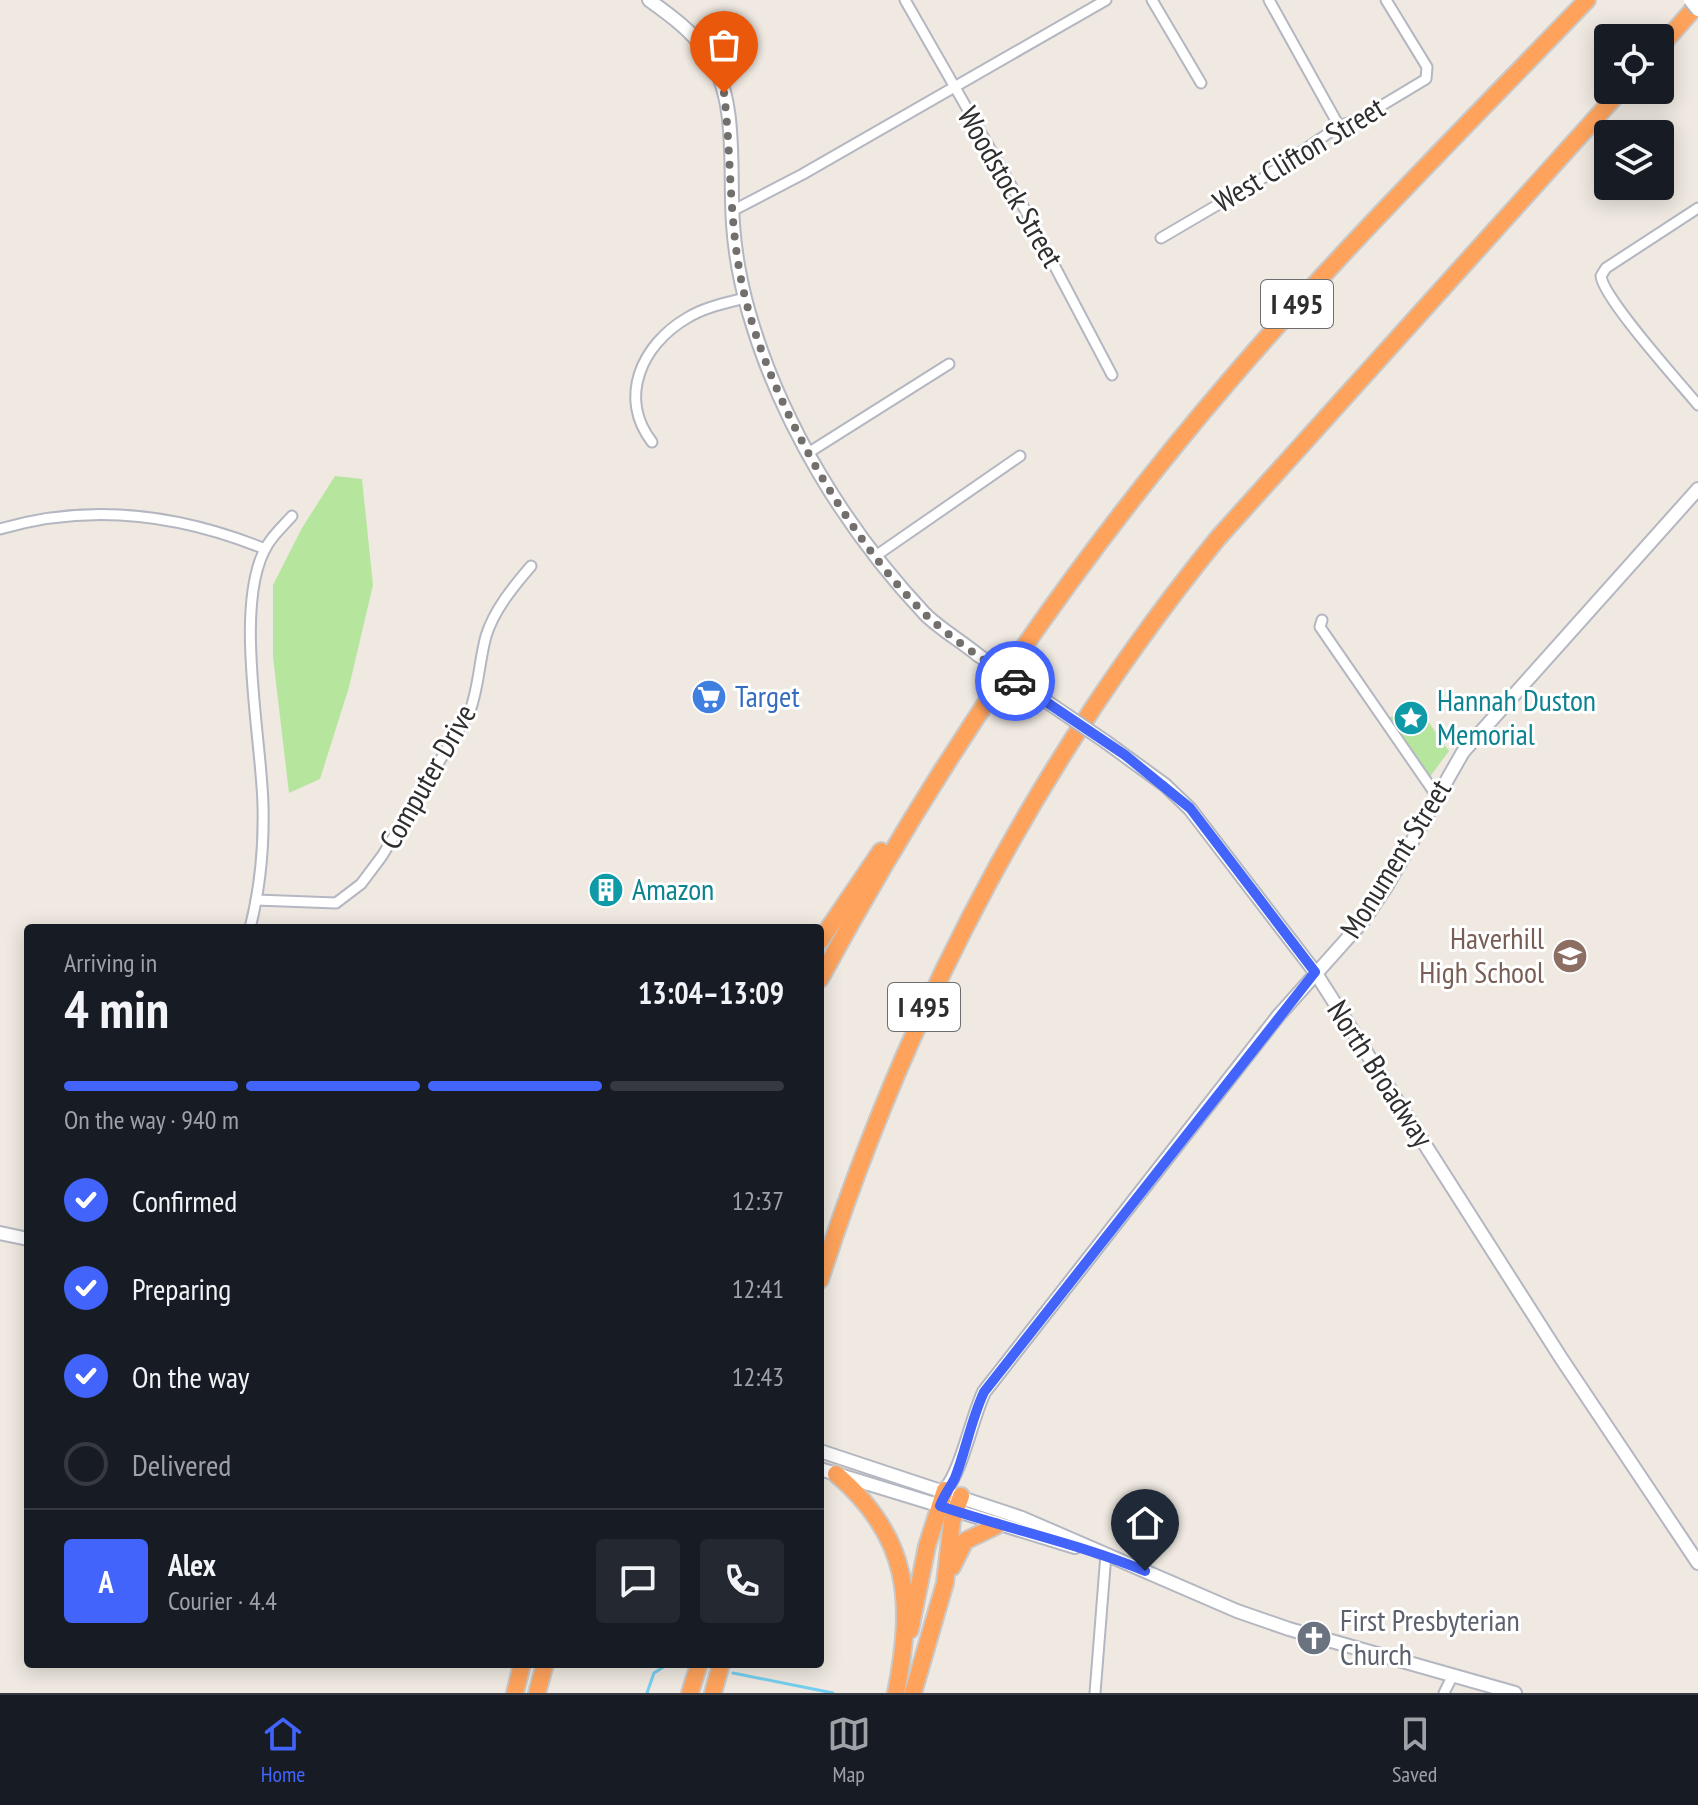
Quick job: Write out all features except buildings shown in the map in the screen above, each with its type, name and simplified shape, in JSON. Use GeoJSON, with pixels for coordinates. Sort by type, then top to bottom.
{"type":"FeatureCollection","features":[{"type":"Feature","properties":{"kind":"highway","name":"I 495"},"geometry":{"type":"LineString","coordinates":[[824,972],[927,793],[1065,587],[1228,382],[1341,256],[1587,0]]}},
{"type":"Feature","properties":{"kind":"highway"},"geometry":{"type":"LineString","coordinates":[[1674,31],[1698,4]]}},
{"type":"Feature","properties":{"kind":"highway","name":"I 495"},"geometry":{"type":"LineString","coordinates":[[824,1268],[860,1162],[931,991],[1028,809],[1086,716],[1173,593],[1228,526],[1608,104]]}},
{"type":"Feature","properties":{"kind":"highway"},"geometry":{"type":"LineString","coordinates":[[824,935],[865,874],[927,793]]}},
{"type":"Feature","properties":{"kind":"highway"},"geometry":{"type":"LineString","coordinates":[[828,1472],[878,1516],[893,1546],[903,1584],[906,1643]]}},
{"type":"Feature","properties":{"kind":"highway"},"geometry":{"type":"LineString","coordinates":[[945,1583],[951,1497]]}},
{"type":"Feature","properties":{"kind":"highway"},"geometry":{"type":"LineString","coordinates":[[896,1693],[927,1546],[951,1497]]}},
{"type":"Feature","properties":{"kind":"highway"},"geometry":{"type":"LineString","coordinates":[[913,1693],[945,1583],[965,1541],[996,1526]]}},
{"type":"Feature","properties":{"kind":"highway"},"geometry":{"type":"LineString","coordinates":[[515,1693],[521,1668]]}},
{"type":"Feature","properties":{"kind":"highway"},"geometry":{"type":"LineString","coordinates":[[537,1693],[544,1668]]}},
{"type":"Feature","properties":{"kind":"highway"},"geometry":{"type":"LineString","coordinates":[[690,1693],[698,1668]]}},
{"type":"Feature","properties":{"kind":"highway"},"geometry":{"type":"LineString","coordinates":[[715,1693],[720,1668]]}},
{"type":"Feature","properties":{"kind":"main road","name":"North Broadway"},"geometry":{"type":"LineString","coordinates":[[649,0],[691,33],[715,66],[724,93],[728,122],[732,211],[745,298],[763,354],[808,453],[877,555],[928,616],[978,655],[1165,785],[1190,809],[1315,972],[1553,1345],[1698,1563]]}},
{"type":"Feature","properties":{"kind":"main road"},"geometry":{"type":"LineString","coordinates":[[1690,0],[1698,10]]}},
{"type":"Feature","properties":{"kind":"main road","name":"Monument Street"},"geometry":{"type":"LineString","coordinates":[[951,1497],[970,1421],[992,1381],[1315,972],[1332,959],[1386,887],[1436,795],[1477,735],[1574,631],[1698,489]]}},
{"type":"Feature","properties":{"kind":"main road"},"geometry":{"type":"LineString","coordinates":[[0,1233],[24,1238]]}},
{"type":"Feature","properties":{"kind":"main road"},"geometry":{"type":"LineString","coordinates":[[824,1452],[1106,1554],[1289,1629],[1515,1693]]}},
{"type":"Feature","properties":{"kind":"main road"},"geometry":{"type":"LineString","coordinates":[[828,1472],[951,1497],[996,1526],[1106,1554]]}},
{"type":"Feature","properties":{"kind":"street","name":"Woodstock Street"},"geometry":{"type":"LineString","coordinates":[[905,0],[952,88],[1024,208],[1112,375]]}},
{"type":"Feature","properties":{"kind":"street"},"geometry":{"type":"LineString","coordinates":[[732,211],[1106,0]]}},
{"type":"Feature","properties":{"kind":"street"},"geometry":{"type":"LineString","coordinates":[[1152,0],[1201,83]]}},
{"type":"Feature","properties":{"kind":"street"},"geometry":{"type":"LineString","coordinates":[[1269,0],[1339,126]]}},
{"type":"Feature","properties":{"kind":"street","name":"West Clifton Street"},"geometry":{"type":"LineString","coordinates":[[1161,238],[1260,180],[1339,126],[1361,118],[1426,79],[1427,67],[1386,0]]}},
{"type":"Feature","properties":{"kind":"street"},"geometry":{"type":"LineString","coordinates":[[1698,208],[1606,268],[1601,276],[1602,285],[1620,309],[1698,405]]}},
{"type":"Feature","properties":{"kind":"street"},"geometry":{"type":"LineString","coordinates":[[652,442],[640,426],[634,408],[636,387],[649,354],[686,318],[745,298]]}},
{"type":"Feature","properties":{"kind":"street"},"geometry":{"type":"LineString","coordinates":[[808,453],[949,364]]}},
{"type":"Feature","properties":{"kind":"street"},"geometry":{"type":"LineString","coordinates":[[877,555],[1020,456]]}},
{"type":"Feature","properties":{"kind":"street"},"geometry":{"type":"LineString","coordinates":[[0,529],[70,513],[110,512],[191,524],[265,549]]}},
{"type":"Feature","properties":{"kind":"street"},"geometry":{"type":"LineString","coordinates":[[251,924],[256,900],[264,807],[250,636],[253,599],[265,549],[292,516]]}},
{"type":"Feature","properties":{"kind":"street","name":"Computer Drive"},"geometry":{"type":"LineString","coordinates":[[256,900],[336,903],[361,884],[382,856],[470,711],[479,686],[487,634],[497,610],[531,566]]}},
{"type":"Feature","properties":{"kind":"street"},"geometry":{"type":"LineString","coordinates":[[1322,620],[1320,627],[1343,663],[1436,795]]}},
{"type":"Feature","properties":{"kind":"street"},"geometry":{"type":"LineString","coordinates":[[1095,1693],[1106,1554]]}},
{"type":"Feature","properties":{"kind":"street"},"geometry":{"type":"LineString","coordinates":[[1444,1693],[1452,1677]]}},
{"type":"Feature","properties":{"kind":"green space"},"geometry":{"type":"Polygon","coordinates":[[[335,476],[362,479],[373,585],[349,687],[320,779],[289,793],[273,657],[273,585],[302,528],[335,476]]]}},
{"type":"Feature","properties":{"kind":"green space"},"geometry":{"type":"Polygon","coordinates":[[[1420,710],[1449,751],[1429,778],[1386,718],[1420,710]]]}},
{"type":"Feature","properties":{"kind":"waterway"},"geometry":{"type":"LineString","coordinates":[[647,1693],[654,1673],[662,1668]]}},
{"type":"Feature","properties":{"kind":"waterway"},"geometry":{"type":"LineString","coordinates":[[733,1673],[833,1693]]}},
{"type":"Feature","properties":{"kind":"way so far"},"geometry":{"type":"LineString","coordinates":[[724,93],[739,270],[763,354],[802,443],[860,532],[927,616],[1015,681]]}},
{"type":"Feature","properties":{"kind":"place","name":"Target"},"geometry":{"type":"Point","coordinates":[709,697]}},
{"type":"Feature","properties":{"kind":"place","name":"Hannah Duston Memorial"},"geometry":{"type":"Point","coordinates":[1411,718]}},
{"type":"Feature","properties":{"kind":"place","name":"Amazon"},"geometry":{"type":"Point","coordinates":[606,890]}},
{"type":"Feature","properties":{"kind":"place","name":"Haverhill High School"},"geometry":{"type":"Point","coordinates":[1570,956]}},
{"type":"Feature","properties":{"kind":"place","name":"First Presbyterian Church"},"geometry":{"type":"Point","coordinates":[1314,1638]}},
{"type":"Feature","properties":{"kind":"route"},"geometry":{"type":"LineString","coordinates":[[1015,681],[1125,755],[1190,808],[1315,972],[984,1392],[970,1421],[954,1480],[945,1490],[940,1506],[996,1526],[1106,1554],[1145,1571]]}}]}
